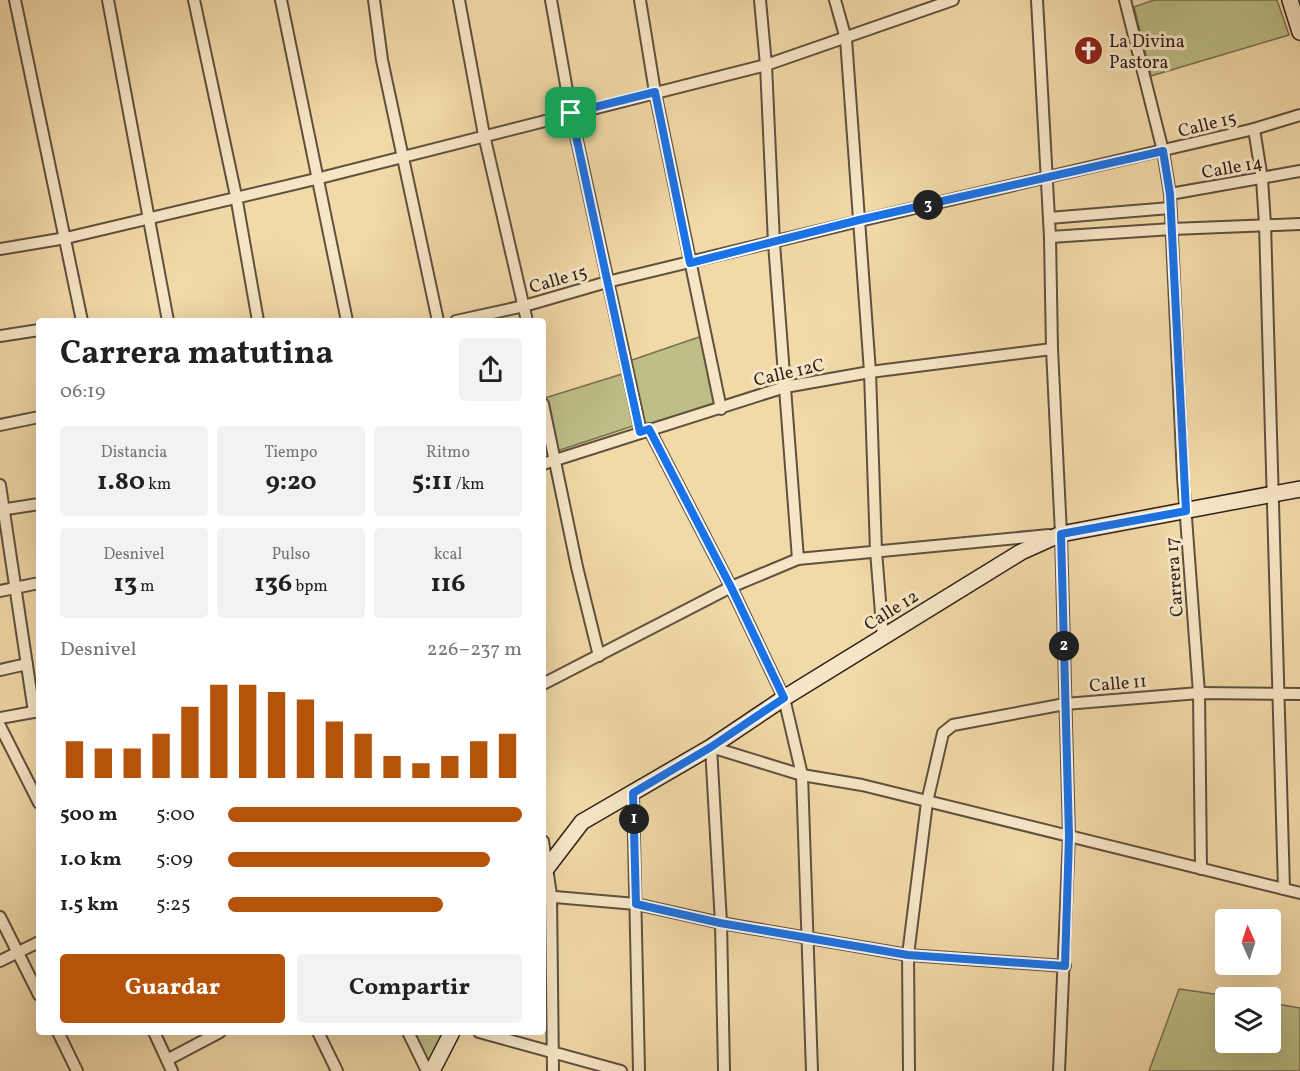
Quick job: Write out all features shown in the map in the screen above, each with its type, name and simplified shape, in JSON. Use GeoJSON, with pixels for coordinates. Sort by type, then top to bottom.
{"type":"FeatureCollection","features":[{"type":"Feature","properties":{"kind":"main road"},"geometry":{"type":"LineString","coordinates":[[1290,0],[1300,32]]}},
{"type":"Feature","properties":{"kind":"main road","name":"Calle 12"},"geometry":{"type":"LineString","coordinates":[[546,868],[582,822],[711,747],[784,698],[1022,552],[1061,534],[1300,489]]}},
{"type":"Feature","properties":{"kind":"main road"},"geometry":{"type":"LineString","coordinates":[[430,1071],[450,1035]]}},
{"type":"Feature","properties":{"kind":"street"},"geometry":{"type":"LineString","coordinates":[[15,0],[81,318]]}},
{"type":"Feature","properties":{"kind":"street"},"geometry":{"type":"LineString","coordinates":[[108,0],[167,318]]}},
{"type":"Feature","properties":{"kind":"street"},"geometry":{"type":"LineString","coordinates":[[194,0],[236,196],[257,318]]}},
{"type":"Feature","properties":{"kind":"street"},"geometry":{"type":"LineString","coordinates":[[281,0],[320,178],[346,318]]}},
{"type":"Feature","properties":{"kind":"street"},"geometry":{"type":"LineString","coordinates":[[374,0],[382,60],[437,318]]}},
{"type":"Feature","properties":{"kind":"street"},"geometry":{"type":"LineString","coordinates":[[459,0],[484,135],[526,318]]}},
{"type":"Feature","properties":{"kind":"street"},"geometry":{"type":"LineString","coordinates":[[551,0],[571,113],[607,282],[645,430],[731,587],[784,698],[802,775],[812,1071]]}},
{"type":"Feature","properties":{"kind":"street"},"geometry":{"type":"LineString","coordinates":[[640,0],[655,92],[721,409]]}},
{"type":"Feature","properties":{"kind":"street"},"geometry":{"type":"LineString","coordinates":[[760,0],[766,65],[774,243],[798,559]]}},
{"type":"Feature","properties":{"kind":"street"},"geometry":{"type":"LineString","coordinates":[[835,0],[846,39],[870,372],[876,551],[883,638]]}},
{"type":"Feature","properties":{"kind":"street"},"geometry":{"type":"LineString","coordinates":[[0,249],[66,238],[320,178],[766,65],[953,0]]}},
{"type":"Feature","properties":{"kind":"street"},"geometry":{"type":"LineString","coordinates":[[1037,0],[1050,237],[1069,836],[1059,1071]]}},
{"type":"Feature","properties":{"kind":"street","name":"Carrera 17"},"geometry":{"type":"LineString","coordinates":[[1125,0],[1163,151],[1170,194],[1186,511],[1199,693],[1201,869]]}},
{"type":"Feature","properties":{"kind":"street","name":"Calle 15"},"geometry":{"type":"LineString","coordinates":[[470,318],[859,220],[1047,179],[1254,129],[1300,115]]}},
{"type":"Feature","properties":{"kind":"street"},"geometry":{"type":"LineString","coordinates":[[1254,129],[1262,179],[1265,224],[1284,889]]}},
{"type":"Feature","properties":{"kind":"street","name":"Calle 14"},"geometry":{"type":"LineString","coordinates":[[1170,194],[1300,171]]}},
{"type":"Feature","properties":{"kind":"street"},"geometry":{"type":"LineString","coordinates":[[1049,218],[1170,208]]}},
{"type":"Feature","properties":{"kind":"street"},"geometry":{"type":"LineString","coordinates":[[1050,237],[1265,224],[1300,224]]}},
{"type":"Feature","properties":{"kind":"street"},"geometry":{"type":"LineString","coordinates":[[0,336],[36,330]]}},
{"type":"Feature","properties":{"kind":"street","name":"Calle 12C"},"geometry":{"type":"LineString","coordinates":[[549,463],[645,430],[721,409],[785,387],[870,372],[1052,349]]}},
{"type":"Feature","properties":{"kind":"street"},"geometry":{"type":"LineString","coordinates":[[0,425],[36,418]]}},
{"type":"Feature","properties":{"kind":"street"},"geometry":{"type":"LineString","coordinates":[[546,434],[549,463],[599,656]]}},
{"type":"Feature","properties":{"kind":"street"},"geometry":{"type":"LineString","coordinates":[[0,485],[27,664],[36,706]]}},
{"type":"Feature","properties":{"kind":"street"},"geometry":{"type":"LineString","coordinates":[[2,509],[36,504]]}},
{"type":"Feature","properties":{"kind":"street"},"geometry":{"type":"LineString","coordinates":[[546,682],[731,587],[798,559],[1061,534]]}},
{"type":"Feature","properties":{"kind":"street"},"geometry":{"type":"LineString","coordinates":[[0,591],[36,584]]}},
{"type":"Feature","properties":{"kind":"street"},"geometry":{"type":"LineString","coordinates":[[0,670],[27,664]]}},
{"type":"Feature","properties":{"kind":"street","name":"Calle 11"},"geometry":{"type":"LineString","coordinates":[[927,802],[943,734],[953,725],[1065,704],[1199,693],[1300,694]]}},
{"type":"Feature","properties":{"kind":"street"},"geometry":{"type":"LineString","coordinates":[[0,718],[36,711]]}},
{"type":"Feature","properties":{"kind":"street"},"geometry":{"type":"LineString","coordinates":[[0,726],[36,797]]}},
{"type":"Feature","properties":{"kind":"street"},"geometry":{"type":"LineString","coordinates":[[723,1071],[720,923],[711,747],[802,775],[862,785],[1300,893]]}},
{"type":"Feature","properties":{"kind":"street"},"geometry":{"type":"LineString","coordinates":[[633,793],[639,1071]]}},
{"type":"Feature","properties":{"kind":"street"},"geometry":{"type":"LineString","coordinates":[[909,1071],[908,955],[927,802]]}},
{"type":"Feature","properties":{"kind":"street"},"geometry":{"type":"LineString","coordinates":[[546,868],[553,1071]]}},
{"type":"Feature","properties":{"kind":"street"},"geometry":{"type":"LineString","coordinates":[[547,895],[636,904],[720,923],[908,955],[1065,966]]}},
{"type":"Feature","properties":{"kind":"street"},"geometry":{"type":"LineString","coordinates":[[0,917],[36,989]]}},
{"type":"Feature","properties":{"kind":"street"},"geometry":{"type":"LineString","coordinates":[[0,961],[36,943]]}},
{"type":"Feature","properties":{"kind":"street"},"geometry":{"type":"LineString","coordinates":[[59,1035],[77,1071]]}},
{"type":"Feature","properties":{"kind":"street"},"geometry":{"type":"LineString","coordinates":[[155,1035],[172,1071]]}},
{"type":"Feature","properties":{"kind":"street"},"geometry":{"type":"LineString","coordinates":[[167,1060],[214,1035]]}},
{"type":"Feature","properties":{"kind":"street"},"geometry":{"type":"LineString","coordinates":[[319,1035],[336,1071]]}},
{"type":"Feature","properties":{"kind":"street"},"geometry":{"type":"LineString","coordinates":[[410,1035],[430,1071]]}},
{"type":"Feature","properties":{"kind":"street"},"geometry":{"type":"LineString","coordinates":[[489,1035],[621,1071]]}},
{"type":"Feature","properties":{"kind":"green space"},"geometry":{"type":"Polygon","coordinates":[[[1154,0],[1277,0],[1289,35],[1151,76],[1134,7],[1154,0]]]}},
{"type":"Feature","properties":{"kind":"green space"},"geometry":{"type":"Polygon","coordinates":[[[702,336],[716,406],[645,426],[629,361],[702,336]]]}},
{"type":"Feature","properties":{"kind":"green space"},"geometry":{"type":"Polygon","coordinates":[[[622,374],[633,426],[557,451],[546,398],[622,374]]]}},
{"type":"Feature","properties":{"kind":"green space"},"geometry":{"type":"Polygon","coordinates":[[[1179,989],[1215,994],[1215,1053],[1281,1053],[1281,1005],[1300,1008],[1300,1071],[1149,1071],[1179,989]]]}},
{"type":"Feature","properties":{"kind":"green space"},"geometry":{"type":"Polygon","coordinates":[[[414,1035],[444,1035],[429,1064],[414,1035]]]}},
{"type":"Feature","properties":{"kind":"place","name":"La Divina Pastora"},"geometry":{"type":"Point","coordinates":[1088,51]}},
{"type":"Feature","properties":{"kind":"route"},"geometry":{"type":"LineString","coordinates":[[655,92],[690,263],[859,220],[1163,151],[1170,194],[1186,511],[1061,534],[1069,836],[1065,966],[908,955],[720,923],[636,904],[633,793],[711,747],[784,698],[731,587],[649,429],[640,432],[571,113],[655,92]]}}]}
